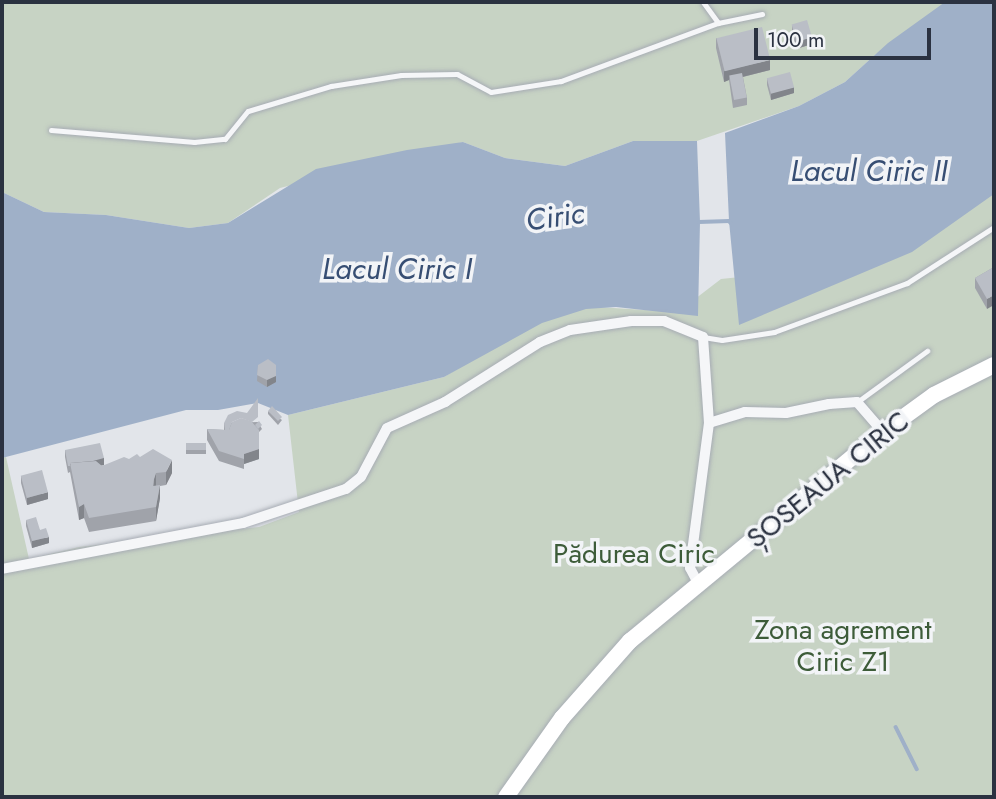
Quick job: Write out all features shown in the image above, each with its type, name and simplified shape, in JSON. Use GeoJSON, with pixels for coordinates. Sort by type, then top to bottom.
{"type":"FeatureCollection","features":[{"type":"Feature","properties":{"kind":"main road","name":"ȘOSEAUA CIRIC"},"geometry":{"type":"LineString","coordinates":[[506,797],[591,683],[630,641],[883,432],[934,396],[994,365]]}},
{"type":"Feature","properties":{"kind":"street"},"geometry":{"type":"LineString","coordinates":[[2,569],[243,523],[346,489],[361,477],[387,428],[434,408],[540,342],[570,330],[631,321],[664,321],[703,337],[709,424],[690,568],[698,583]]}},
{"type":"Feature","properties":{"kind":"street"},"geometry":{"type":"LineString","coordinates":[[709,424],[745,412],[786,413],[829,404],[857,402],[883,432]]}},
{"type":"Feature","properties":{"kind":"lane"},"geometry":{"type":"LineString","coordinates":[[703,2],[718,23]]}},
{"type":"Feature","properties":{"kind":"lane"},"geometry":{"type":"LineString","coordinates":[[51,130],[194,142],[225,139],[247,111],[331,86],[401,75],[457,74],[491,92],[561,81],[718,23],[762,14]]}},
{"type":"Feature","properties":{"kind":"lane"},"geometry":{"type":"LineString","coordinates":[[703,337],[722,340],[774,332],[908,283],[994,228]]}},
{"type":"Feature","properties":{"kind":"lane"},"geometry":{"type":"LineString","coordinates":[[857,402],[927,351]]}},
{"type":"Feature","properties":{"kind":"green space"},"geometry":{"type":"Polygon","coordinates":[[[2,2],[956,2],[876,54],[845,82],[799,106],[697,141],[633,141],[565,166],[505,158],[463,142],[280,188],[228,223],[189,228],[106,215],[44,212],[2,192],[2,2]]]}},
{"type":"Feature","properties":{"kind":"green space","name":"Pădurea Ciric"},"geometry":{"type":"Polygon","coordinates":[[[994,193],[994,797],[2,797],[2,458],[6,457],[29,559],[79,547],[259,527],[299,512],[288,415],[444,377],[519,331],[581,306],[678,312],[721,279],[887,262],[994,193]]]}},
{"type":"Feature","properties":{"kind":"water","name":"Lacul Ciric II"},"geometry":{"type":"Polygon","coordinates":[[[945,2],[994,2],[994,194],[912,252],[739,325],[729,221],[725,133],[799,106],[845,82],[888,43],[945,2]]]}},
{"type":"Feature","properties":{"kind":"water","name":"Lacul Ciric I"},"geometry":{"type":"Polygon","coordinates":[[[633,141],[697,141],[700,222],[698,316],[616,307],[586,309],[542,323],[444,377],[288,415],[258,403],[218,410],[186,410],[2,458],[2,192],[44,212],[106,215],[189,228],[228,223],[316,169],[407,150],[463,142],[505,158],[565,166],[633,141]]]}},
{"type":"Feature","properties":{"kind":"building"},"geometry":{"type":"Polygon","coordinates":[[[807,20],[812,37],[797,42],[792,24],[807,20]]]}},
{"type":"Feature","properties":{"kind":"building"},"geometry":{"type":"Polygon","coordinates":[[[762,27],[770,60],[725,71],[716,38],[762,27]]]}},
{"type":"Feature","properties":{"kind":"building"},"geometry":{"type":"Polygon","coordinates":[[[790,72],[794,87],[771,94],[767,78],[790,72]]]}},
{"type":"Feature","properties":{"kind":"building"},"geometry":{"type":"Polygon","coordinates":[[[742,73],[747,98],[734,100],[729,75],[742,73]]]}},
{"type":"Feature","properties":{"kind":"building"},"geometry":{"type":"Polygon","coordinates":[[[994,267],[994,295],[987,299],[975,278],[994,267]]]}},
{"type":"Feature","properties":{"kind":"building"},"geometry":{"type":"Polygon","coordinates":[[[268,359],[276,365],[276,376],[267,380],[257,375],[258,365],[268,359]]]}},
{"type":"Feature","properties":{"kind":"building"},"geometry":{"type":"Polygon","coordinates":[[[258,398],[258,417],[252,422],[241,418],[232,422],[229,430],[225,430],[224,423],[228,415],[237,411],[247,413],[258,398]]]}},
{"type":"Feature","properties":{"kind":"building"},"geometry":{"type":"Polygon","coordinates":[[[272,406],[282,417],[278,421],[268,411],[272,406]]]}},
{"type":"Feature","properties":{"kind":"building"},"geometry":{"type":"Polygon","coordinates":[[[241,418],[251,421],[259,430],[259,449],[244,454],[244,459],[219,451],[207,429],[229,430],[232,422],[241,418]]]}},
{"type":"Feature","properties":{"kind":"building"},"geometry":{"type":"Polygon","coordinates":[[[100,443],[104,458],[70,463],[68,466],[65,450],[100,443]]]}},
{"type":"Feature","properties":{"kind":"building"},"geometry":{"type":"Polygon","coordinates":[[[186,443],[206,443],[206,450],[186,450],[186,443]]]}},
{"type":"Feature","properties":{"kind":"building"},"geometry":{"type":"Polygon","coordinates":[[[153,449],[172,460],[166,472],[156,473],[153,486],[160,485],[156,507],[89,518],[84,504],[79,507],[70,463],[96,461],[102,466],[124,457],[129,459],[137,454],[140,457],[153,449]]]}},
{"type":"Feature","properties":{"kind":"building"},"geometry":{"type":"Polygon","coordinates":[[[42,470],[48,492],[27,498],[21,476],[42,470]]]}},
{"type":"Feature","properties":{"kind":"building"},"geometry":{"type":"Polygon","coordinates":[[[36,517],[40,530],[46,528],[49,537],[32,541],[26,520],[36,517]]]}},
{"type":"Feature","properties":{"kind":"waterway","name":"Ciric"},"geometry":{"type":"LineString","coordinates":[[699,222],[729,221],[732,224]]}},
{"type":"Feature","properties":{"kind":"waterway"},"geometry":{"type":"LineString","coordinates":[[896,727],[917,769]]}},
{"type":"Feature","properties":{"kind":"park label","name":"Zona agrement Ciric Z1"},"geometry":{"type":"Point","coordinates":[843,646]}}]}
